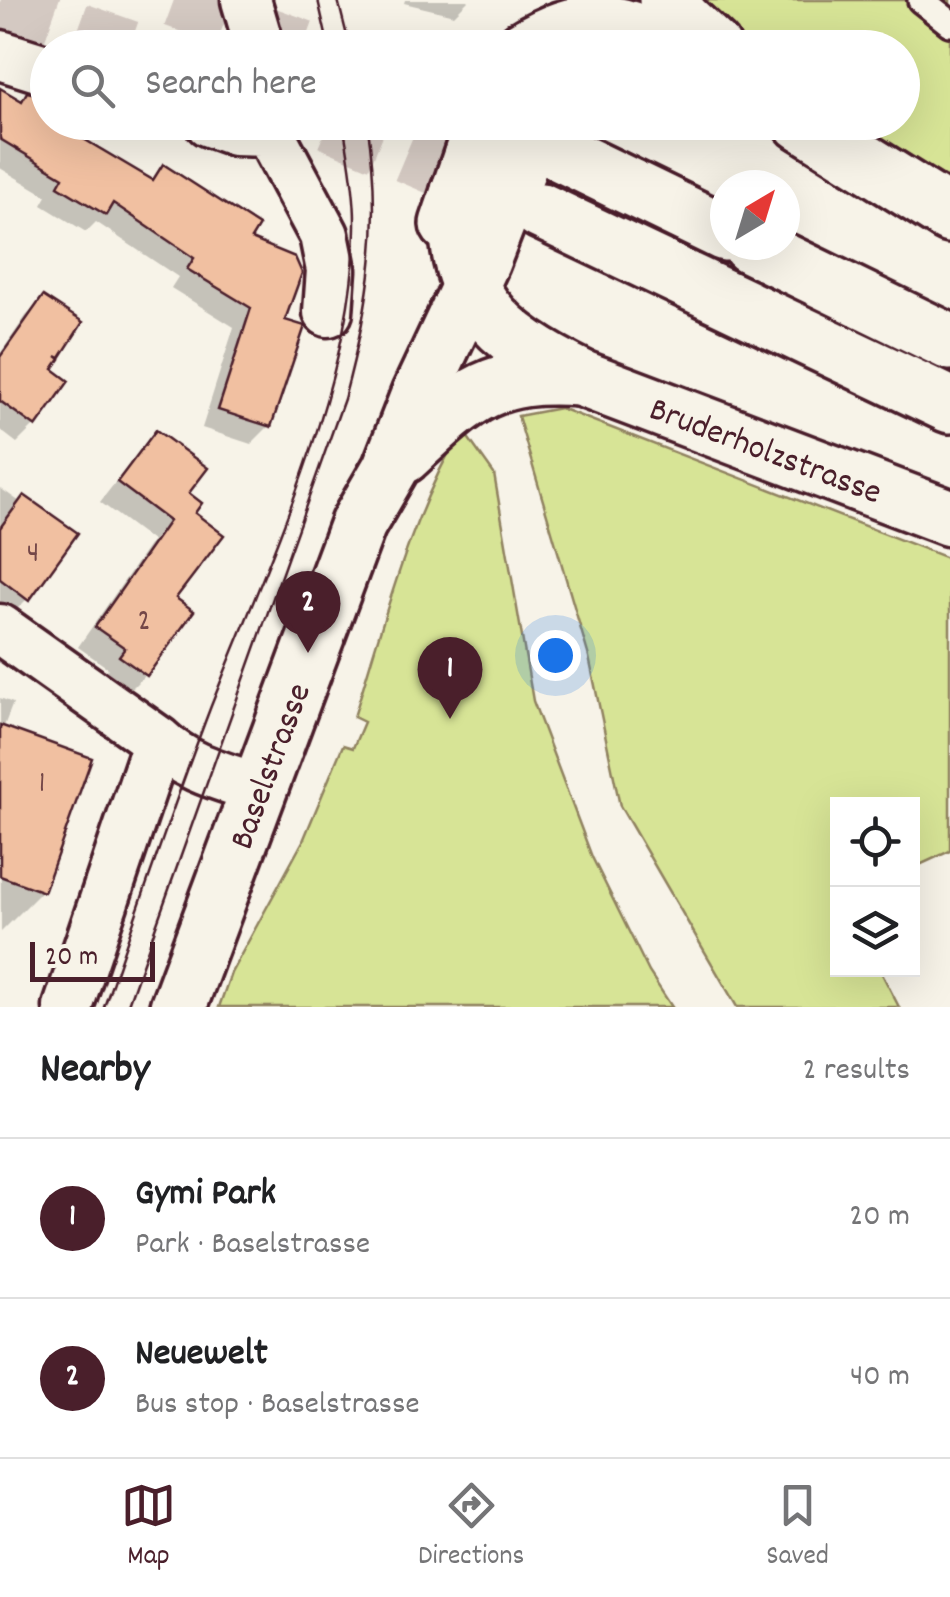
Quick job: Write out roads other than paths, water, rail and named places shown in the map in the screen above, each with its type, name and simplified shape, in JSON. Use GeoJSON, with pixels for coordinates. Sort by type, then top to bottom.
{"type":"FeatureCollection","features":[{"type":"Feature","properties":{"kind":"main road"},"geometry":{"type":"LineString","coordinates":[[667,0],[694,30]]}},
{"type":"Feature","properties":{"kind":"main road"},"geometry":{"type":"LineString","coordinates":[[553,24],[605,22],[631,30]]}},
{"type":"Feature","properties":{"kind":"main road","name":"Baselstrasse"},"geometry":{"type":"LineString","coordinates":[[358,524],[368,461],[477,140]]}},
{"type":"Feature","properties":{"kind":"main road","name":"Baselstrasse"},"geometry":{"type":"LineString","coordinates":[[178,1007],[358,524],[390,469],[470,290],[547,140]]}},
{"type":"Feature","properties":{"kind":"main road"},"geometry":{"type":"LineString","coordinates":[[552,140],[710,225]]}},
{"type":"Feature","properties":{"kind":"main road"},"geometry":{"type":"LineString","coordinates":[[829,140],[950,215]]}},
{"type":"Feature","properties":{"kind":"main road","name":"Bruderholzstrasse"},"geometry":{"type":"LineString","coordinates":[[459,192],[457,242],[470,290],[492,318],[550,363],[950,518]]}},
{"type":"Feature","properties":{"kind":"main road"},"geometry":{"type":"LineString","coordinates":[[541,211],[950,405]]}},
{"type":"Feature","properties":{"kind":"main road"},"geometry":{"type":"LineString","coordinates":[[781,260],[950,342]]}},
{"type":"Feature","properties":{"kind":"main road","name":"Bruderholzstrasse"},"geometry":{"type":"LineString","coordinates":[[390,469],[458,405],[494,384],[545,375],[583,378]]}},
{"type":"Feature","properties":{"kind":"street"},"geometry":{"type":"LineString","coordinates":[[246,0],[255,30]]}},
{"type":"Feature","properties":{"kind":"street"},"geometry":{"type":"LineString","coordinates":[[0,55],[30,64]]}},
{"type":"Feature","properties":{"kind":"street"},"geometry":{"type":"LineString","coordinates":[[276,140],[324,235],[331,270],[328,312]]}},
{"type":"Feature","properties":{"kind":"street"},"geometry":{"type":"LineString","coordinates":[[0,629],[188,765],[258,788]]}},
{"type":"Feature","properties":{"kind":"street"},"geometry":{"type":"LineString","coordinates":[[68,1007],[158,741]]}},
{"type":"Feature","properties":{"kind":"lane"},"geometry":{"type":"LineString","coordinates":[[921,0],[950,23]]}},
{"type":"Feature","properties":{"kind":"tunnel"},"geometry":{"type":"LineString","coordinates":[[174,0],[256,30]]}},
{"type":"Feature","properties":{"kind":"tunnel"},"geometry":{"type":"LineString","coordinates":[[0,2],[79,30]]}},
{"type":"Feature","properties":{"kind":"tunnel"},"geometry":{"type":"LineString","coordinates":[[371,140],[506,197]]}},
{"type":"Feature","properties":{"kind":"tram line"},"geometry":{"type":"LineString","coordinates":[[318,0],[325,30]]}},
{"type":"Feature","properties":{"kind":"tram line"},"geometry":{"type":"LineString","coordinates":[[338,0],[346,30]]}},
{"type":"Feature","properties":{"kind":"tram line"},"geometry":{"type":"LineString","coordinates":[[104,1007],[183,781],[282,530],[325,404],[352,279],[355,208],[346,140]]}},
{"type":"Feature","properties":{"kind":"tram line"},"geometry":{"type":"LineString","coordinates":[[127,1007],[344,399],[361,329],[371,262],[374,194],[369,140]]}},
{"type":"Feature","properties":{"kind":"place","name":"Neuewelt"},"geometry":{"type":"Point","coordinates":[308,653]}},
{"type":"Feature","properties":{"kind":"place","name":"Gymi Park"},"geometry":{"type":"Point","coordinates":[450,719]}}]}
